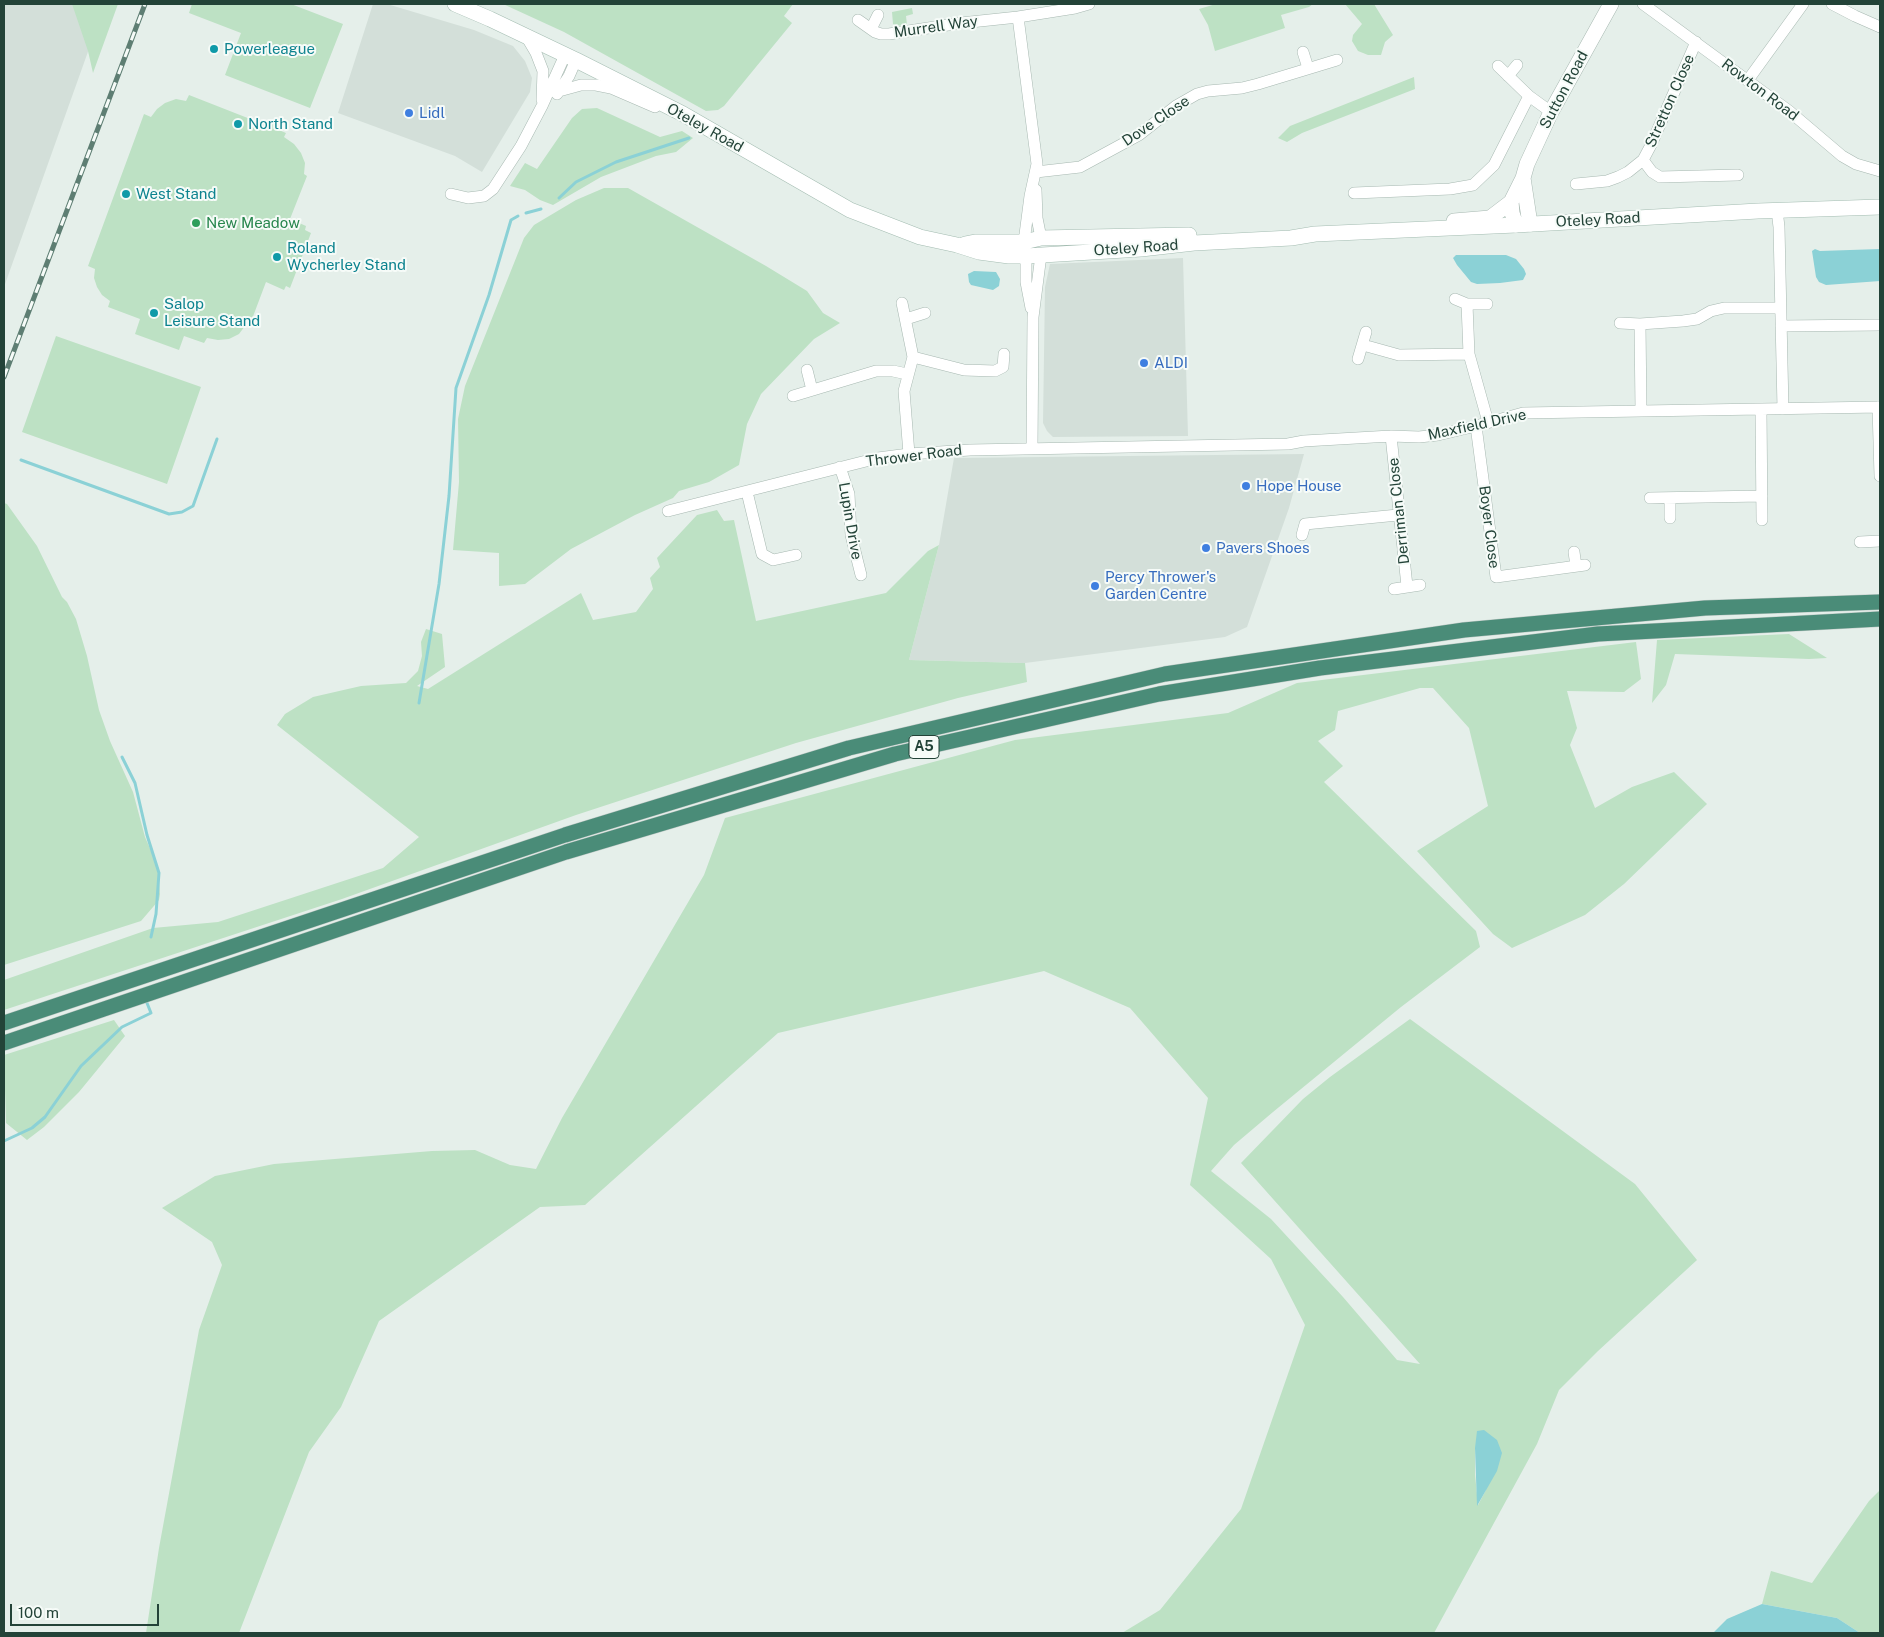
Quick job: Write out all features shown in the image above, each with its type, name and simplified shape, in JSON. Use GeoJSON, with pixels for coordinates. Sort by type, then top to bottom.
{"type":"FeatureCollection","features":[{"type":"Feature","properties":{"kind":"highway","name":"A5"},"geometry":{"type":"LineString","coordinates":[[4,1023],[565,835],[849,748],[1165,674],[1464,630],[1705,608],[1880,602]]}},
{"type":"Feature","properties":{"kind":"highway","name":"A5"},"geometry":{"type":"LineString","coordinates":[[4,1043],[576,850],[895,754],[1131,700],[1320,668],[1598,634],[1880,619]]}},
{"type":"Feature","properties":{"kind":"main road","name":"Oteley Road"},"geometry":{"type":"LineString","coordinates":[[454,4],[526,36],[683,114],[850,210],[920,237],[957,245],[976,242],[1025,249],[1041,255],[1140,249],[1194,243],[1291,238],[1315,234],[1523,225],[1777,210],[1880,207]]}},
{"type":"Feature","properties":{"kind":"main road","name":"Sutton Road"},"geometry":{"type":"LineString","coordinates":[[1511,202],[1552,112],[1611,4]]}},
{"type":"Feature","properties":{"kind":"main road","name":"Sutton Road"},"geometry":{"type":"LineString","coordinates":[[1523,178],[1523,225]]}},
{"type":"Feature","properties":{"kind":"main road"},"geometry":{"type":"LineString","coordinates":[[1511,202],[1512,213],[1523,225]]}},
{"type":"Feature","properties":{"kind":"main road"},"geometry":{"type":"LineString","coordinates":[[1413,229],[1439,223],[1490,218],[1511,202]]}},
{"type":"Feature","properties":{"kind":"main road","name":"Oteley Road"},"geometry":{"type":"LineString","coordinates":[[1025,249],[1041,238],[1290,232],[1315,234]]}},
{"type":"Feature","properties":{"kind":"main road"},"geometry":{"type":"LineString","coordinates":[[1041,238],[1041,255]]}},
{"type":"Feature","properties":{"kind":"street","name":"Murrell Way"},"geometry":{"type":"LineString","coordinates":[[858,20],[881,34],[889,34],[1018,17],[1089,4]]}},
{"type":"Feature","properties":{"kind":"street","name":"Rowton Road"},"geometry":{"type":"LineString","coordinates":[[1643,4],[1789,111],[1842,156],[1856,164],[1880,171]]}},
{"type":"Feature","properties":{"kind":"street"},"geometry":{"type":"LineString","coordinates":[[1748,80],[1803,4]]}},
{"type":"Feature","properties":{"kind":"street"},"geometry":{"type":"LineString","coordinates":[[1832,4],[1880,26]]}},
{"type":"Feature","properties":{"kind":"street"},"geometry":{"type":"LineString","coordinates":[[871,29],[878,15]]}},
{"type":"Feature","properties":{"kind":"street"},"geometry":{"type":"LineString","coordinates":[[1018,17],[1037,159],[1030,196],[1025,249],[1026,282],[1033,315]]}},
{"type":"Feature","properties":{"kind":"street"},"geometry":{"type":"LineString","coordinates":[[526,36],[536,53],[543,71],[542,106]]}},
{"type":"Feature","properties":{"kind":"street","name":"Stretton Close"},"geometry":{"type":"LineString","coordinates":[[1576,184],[1608,181],[1628,172],[1643,160],[1696,42]]}},
{"type":"Feature","properties":{"kind":"street"},"geometry":{"type":"LineString","coordinates":[[1303,52],[1308,68]]}},
{"type":"Feature","properties":{"kind":"street"},"geometry":{"type":"LineString","coordinates":[[559,91],[571,58]]}},
{"type":"Feature","properties":{"kind":"street"},"geometry":{"type":"LineString","coordinates":[[450,194],[468,198],[484,196],[493,189],[521,146],[542,106],[571,58]]}},
{"type":"Feature","properties":{"kind":"street","name":"Dove Close"},"geometry":{"type":"LineString","coordinates":[[1035,175],[1080,167],[1139,135],[1176,106],[1197,94],[1208,91],[1242,88],[1337,60]]}},
{"type":"Feature","properties":{"kind":"street"},"geometry":{"type":"LineString","coordinates":[[1508,76],[1517,65]]}},
{"type":"Feature","properties":{"kind":"street"},"geometry":{"type":"LineString","coordinates":[[1498,66],[1529,96],[1552,112]]}},
{"type":"Feature","properties":{"kind":"street"},"geometry":{"type":"LineString","coordinates":[[542,106],[559,91],[581,85],[596,85],[611,88],[669,113],[683,114]]}},
{"type":"Feature","properties":{"kind":"street"},"geometry":{"type":"LineString","coordinates":[[1362,189],[1450,188],[1473,185],[1494,164],[1529,96]]}},
{"type":"Feature","properties":{"kind":"street","name":"Stretton Close"},"geometry":{"type":"LineString","coordinates":[[1643,160],[1652,172],[1660,177],[1738,175]]}},
{"type":"Feature","properties":{"kind":"street"},"geometry":{"type":"LineString","coordinates":[[1035,175],[1037,218],[1041,238]]}},
{"type":"Feature","properties":{"kind":"street"},"geometry":{"type":"LineString","coordinates":[[1777,210],[1783,409]]}},
{"type":"Feature","properties":{"kind":"street"},"geometry":{"type":"LineString","coordinates":[[1032,449],[1033,315],[1041,255]]}},
{"type":"Feature","properties":{"kind":"street"},"geometry":{"type":"LineString","coordinates":[[1455,299],[1468,304],[1487,304]]}},
{"type":"Feature","properties":{"kind":"street"},"geometry":{"type":"LineString","coordinates":[[902,302],[913,357],[904,391],[909,454]]}},
{"type":"Feature","properties":{"kind":"street"},"geometry":{"type":"LineString","coordinates":[[1468,304],[1469,354],[1488,422]]}},
{"type":"Feature","properties":{"kind":"street"},"geometry":{"type":"LineString","coordinates":[[1620,323],[1640,324],[1683,321],[1724,308],[1780,308]]}},
{"type":"Feature","properties":{"kind":"street"},"geometry":{"type":"LineString","coordinates":[[906,319],[924,313]]}},
{"type":"Feature","properties":{"kind":"street"},"geometry":{"type":"LineString","coordinates":[[1640,324],[1641,411]]}},
{"type":"Feature","properties":{"kind":"street"},"geometry":{"type":"LineString","coordinates":[[1781,326],[1880,324]]}},
{"type":"Feature","properties":{"kind":"street"},"geometry":{"type":"LineString","coordinates":[[1358,359],[1366,332]]}},
{"type":"Feature","properties":{"kind":"street"},"geometry":{"type":"LineString","coordinates":[[1363,345],[1399,355],[1469,354]]}},
{"type":"Feature","properties":{"kind":"street"},"geometry":{"type":"LineString","coordinates":[[913,357],[964,370],[995,371],[1007,370],[1004,354]]}},
{"type":"Feature","properties":{"kind":"street"},"geometry":{"type":"LineString","coordinates":[[807,370],[812,390]]}},
{"type":"Feature","properties":{"kind":"street"},"geometry":{"type":"LineString","coordinates":[[793,396],[876,371],[893,371],[907,374]]}},
{"type":"Feature","properties":{"kind":"street"},"geometry":{"type":"LineString","coordinates":[[1879,407],[1880,476]]}},
{"type":"Feature","properties":{"kind":"street","name":"Maxfield Drive"},"geometry":{"type":"LineString","coordinates":[[1032,449],[1288,444],[1304,441],[1438,435],[1523,413],[1879,407]]}},
{"type":"Feature","properties":{"kind":"street"},"geometry":{"type":"LineString","coordinates":[[1761,410],[1762,520]]}},
{"type":"Feature","properties":{"kind":"street","name":"Boyer Close"},"geometry":{"type":"LineString","coordinates":[[1476,426],[1496,577],[1581,566],[1574,552]]}},
{"type":"Feature","properties":{"kind":"street","name":"Derriman Close"},"geometry":{"type":"LineString","coordinates":[[1390,436],[1407,586]]}},
{"type":"Feature","properties":{"kind":"street","name":"Thrower Road"},"geometry":{"type":"LineString","coordinates":[[668,511],[878,458],[970,450],[1032,449]]}},
{"type":"Feature","properties":{"kind":"street","name":"Lupin Drive"},"geometry":{"type":"LineString","coordinates":[[840,467],[848,494],[851,535],[861,575]]}},
{"type":"Feature","properties":{"kind":"street"},"geometry":{"type":"LineString","coordinates":[[747,492],[762,554],[773,560],[796,555]]}},
{"type":"Feature","properties":{"kind":"street"},"geometry":{"type":"LineString","coordinates":[[1650,498],[1762,496]]}},
{"type":"Feature","properties":{"kind":"street"},"geometry":{"type":"LineString","coordinates":[[1670,498],[1670,518]]}},
{"type":"Feature","properties":{"kind":"street"},"geometry":{"type":"LineString","coordinates":[[1302,535],[1301,522],[1398,515]]}},
{"type":"Feature","properties":{"kind":"street"},"geometry":{"type":"LineString","coordinates":[[1860,542],[1880,541]]}},
{"type":"Feature","properties":{"kind":"street","name":"Derriman Close"},"geometry":{"type":"LineString","coordinates":[[1394,589],[1420,585]]}},
{"type":"Feature","properties":{"kind":"shaded area"},"geometry":{"type":"Polygon","coordinates":[[[4,4],[105,4],[4,287],[4,4]]]}},
{"type":"Feature","properties":{"kind":"shaded area"},"geometry":{"type":"Polygon","coordinates":[[[373,4],[387,4],[474,30],[513,46],[525,61],[532,78],[530,92],[482,172],[455,156],[338,113],[373,4]]]}},
{"type":"Feature","properties":{"kind":"shaded area"},"geometry":{"type":"Polygon","coordinates":[[[1183,258],[1188,436],[1053,437],[1043,423],[1045,287],[1050,264],[1183,258]]]}},
{"type":"Feature","properties":{"kind":"shaded area"},"geometry":{"type":"Polygon","coordinates":[[[1304,454],[1289,508],[1247,627],[1225,637],[1025,663],[909,660],[939,545],[954,458],[1304,454]]]}},
{"type":"Feature","properties":{"kind":"green space"},"geometry":{"type":"Polygon","coordinates":[[[72,4],[118,4],[93,73],[88,51],[72,4]]]}},
{"type":"Feature","properties":{"kind":"green space"},"geometry":{"type":"Polygon","coordinates":[[[192,4],[291,4],[343,24],[310,108],[225,75],[241,33],[189,13],[192,4]]]}},
{"type":"Feature","properties":{"kind":"green space"},"geometry":{"type":"Polygon","coordinates":[[[503,4],[793,4],[784,16],[792,23],[724,106],[718,110],[706,111],[564,32],[503,4]]]}},
{"type":"Feature","properties":{"kind":"green space"},"geometry":{"type":"Polygon","coordinates":[[[1216,4],[1313,4],[1309,7],[1281,15],[1285,28],[1215,51],[1208,25],[1199,9],[1216,4]]]}},
{"type":"Feature","properties":{"kind":"green space"},"geometry":{"type":"Polygon","coordinates":[[[1345,4],[1374,4],[1393,35],[1385,42],[1381,55],[1368,55],[1358,51],[1352,41],[1353,35],[1362,24],[1345,4]]]}},
{"type":"Feature","properties":{"kind":"green space"},"geometry":{"type":"Polygon","coordinates":[[[912,8],[913,14],[906,16],[907,25],[896,26],[893,24],[892,12],[912,8]]]}},
{"type":"Feature","properties":{"kind":"green space"},"geometry":{"type":"Polygon","coordinates":[[[1414,77],[1415,89],[1302,133],[1287,142],[1278,138],[1290,126],[1414,77]]]}},
{"type":"Feature","properties":{"kind":"green space","name":"New Meadow"},"geometry":{"type":"Polygon","coordinates":[[[189,95],[263,124],[265,120],[276,125],[274,128],[286,133],[284,137],[294,144],[301,153],[305,163],[304,174],[307,176],[288,224],[295,227],[297,222],[306,226],[305,230],[311,233],[290,288],[286,286],[284,290],[266,282],[249,327],[245,326],[239,334],[229,339],[207,338],[204,343],[184,336],[179,350],[135,334],[140,319],[108,307],[110,301],[102,295],[97,287],[94,278],[95,269],[88,266],[144,114],[151,117],[165,103],[176,99],[186,101],[189,95]]]}},
{"type":"Feature","properties":{"kind":"green space"},"geometry":{"type":"Polygon","coordinates":[[[597,108],[660,137],[682,131],[693,138],[676,152],[656,156],[601,177],[553,205],[540,200],[525,190],[510,186],[525,163],[537,169],[572,118],[582,109],[597,108]]]}},
{"type":"Feature","properties":{"kind":"green space"},"geometry":{"type":"Polygon","coordinates":[[[604,188],[628,188],[766,266],[807,291],[823,313],[840,323],[814,339],[761,394],[747,424],[739,465],[709,482],[679,491],[673,498],[635,515],[571,549],[525,584],[499,586],[499,553],[453,550],[459,482],[458,419],[465,386],[524,238],[534,225],[576,200],[604,188]]]}},
{"type":"Feature","properties":{"kind":"green space"},"geometry":{"type":"Polygon","coordinates":[[[56,336],[201,387],[167,484],[22,432],[56,336]]]}},
{"type":"Feature","properties":{"kind":"green space"},"geometry":{"type":"Polygon","coordinates":[[[4,503],[7,504],[37,546],[62,597],[67,602],[76,619],[87,656],[99,710],[110,741],[133,792],[145,837],[158,867],[160,894],[159,900],[141,921],[4,965],[4,503]]]}},
{"type":"Feature","properties":{"kind":"green space"},"geometry":{"type":"Polygon","coordinates":[[[717,510],[724,521],[734,520],[756,621],[886,593],[928,551],[939,545],[909,660],[1025,663],[1027,682],[958,698],[796,743],[576,815],[342,899],[4,1010],[4,980],[153,928],[218,922],[383,868],[419,837],[277,725],[285,714],[313,697],[361,686],[406,683],[418,671],[422,656],[421,642],[426,629],[442,634],[445,667],[417,686],[428,689],[581,593],[593,620],[636,612],[653,589],[650,578],[660,567],[657,558],[697,515],[717,510]]]}},
{"type":"Feature","properties":{"kind":"green space"},"geometry":{"type":"Polygon","coordinates":[[[1789,634],[1827,658],[1675,654],[1666,685],[1652,703],[1657,640],[1789,634]]]}},
{"type":"Feature","properties":{"kind":"green space"},"geometry":{"type":"Polygon","coordinates":[[[1636,642],[1641,679],[1624,692],[1567,691],[1577,728],[1570,745],[1595,808],[1632,787],[1674,772],[1707,804],[1624,884],[1585,915],[1512,948],[1493,934],[1417,851],[1488,806],[1469,728],[1433,688],[1420,688],[1338,711],[1335,730],[1318,741],[1343,766],[1324,782],[1476,931],[1480,947],[1401,1007],[1273,1112],[1234,1145],[1211,1171],[1271,1219],[1343,1297],[1397,1360],[1420,1364],[1241,1163],[1303,1099],[1410,1019],[1635,1184],[1697,1260],[1598,1351],[1559,1390],[1537,1444],[1434,1633],[1122,1633],[1160,1610],[1241,1509],[1305,1325],[1271,1259],[1190,1185],[1208,1098],[1130,1008],[1044,971],[778,1033],[585,1205],[540,1207],[379,1321],[341,1407],[309,1452],[239,1633],[146,1633],[159,1548],[199,1330],[222,1265],[212,1242],[162,1208],[215,1176],[274,1164],[432,1151],[475,1150],[510,1165],[536,1169],[562,1118],[704,875],[725,818],[1015,740],[1228,713],[1297,683],[1636,642]],[[1475,1448],[1478,1505],[1486,1490],[1475,1448]]]}},
{"type":"Feature","properties":{"kind":"green space"},"geometry":{"type":"Polygon","coordinates":[[[114,1020],[125,1036],[79,1092],[44,1127],[27,1140],[6,1123],[4,1055],[114,1020]]]}},
{"type":"Feature","properties":{"kind":"green space"},"geometry":{"type":"Polygon","coordinates":[[[1880,1490],[1880,1633],[1860,1633],[1837,1618],[1762,1604],[1771,1571],[1812,1583],[1869,1501],[1880,1490]]]}},
{"type":"Feature","properties":{"kind":"water"},"geometry":{"type":"Polygon","coordinates":[[[1815,249],[1820,251],[1880,249],[1880,281],[1826,285],[1819,282],[1816,277],[1812,251],[1815,249]]]}},
{"type":"Feature","properties":{"kind":"water"},"geometry":{"type":"Polygon","coordinates":[[[1456,255],[1506,255],[1516,259],[1526,274],[1523,280],[1477,284],[1471,282],[1457,265],[1453,258],[1456,255]]]}},
{"type":"Feature","properties":{"kind":"water"},"geometry":{"type":"Polygon","coordinates":[[[974,271],[996,272],[1000,279],[999,286],[993,290],[971,285],[968,274],[974,271]]]}},
{"type":"Feature","properties":{"kind":"water"},"geometry":{"type":"Polygon","coordinates":[[[1484,1430],[1497,1440],[1502,1453],[1497,1471],[1477,1506],[1475,1448],[1477,1431],[1484,1430]]]}},
{"type":"Feature","properties":{"kind":"water"},"geometry":{"type":"Polygon","coordinates":[[[1762,1604],[1837,1618],[1860,1633],[1713,1633],[1727,1619],[1762,1604]]]}},
{"type":"Feature","properties":{"kind":"waterway"},"geometry":{"type":"LineString","coordinates":[[559,198],[576,182],[616,162],[689,138]]}},
{"type":"Feature","properties":{"kind":"waterway"},"geometry":{"type":"LineString","coordinates":[[526,213],[541,209]]}},
{"type":"Feature","properties":{"kind":"waterway"},"geometry":{"type":"LineString","coordinates":[[419,703],[439,584],[449,496],[456,388],[489,295],[511,220],[518,216]]}},
{"type":"Feature","properties":{"kind":"waterway"},"geometry":{"type":"LineString","coordinates":[[21,460],[169,514],[182,512],[193,506],[217,439]]}},
{"type":"Feature","properties":{"kind":"waterway"},"geometry":{"type":"LineString","coordinates":[[122,757],[135,783],[147,835],[159,873],[156,914],[151,937]]}},
{"type":"Feature","properties":{"kind":"waterway"},"geometry":{"type":"LineString","coordinates":[[4,1141],[32,1128],[45,1117],[81,1066],[122,1027],[151,1013],[147,1003]]}},
{"type":"Feature","properties":{"kind":"railway"},"geometry":{"type":"LineString","coordinates":[[4,377],[145,4]]}},
{"type":"Feature","properties":{"kind":"place","name":"Powerleague"},"geometry":{"type":"Point","coordinates":[214,49]}},
{"type":"Feature","properties":{"kind":"place","name":"Lidl"},"geometry":{"type":"Point","coordinates":[409,113]}},
{"type":"Feature","properties":{"kind":"place","name":"North Stand"},"geometry":{"type":"Point","coordinates":[238,124]}},
{"type":"Feature","properties":{"kind":"place","name":"West Stand"},"geometry":{"type":"Point","coordinates":[126,194]}},
{"type":"Feature","properties":{"kind":"place","name":"New Meadow"},"geometry":{"type":"Point","coordinates":[196,223]}},
{"type":"Feature","properties":{"kind":"place","name":"Roland Wycherley Stand"},"geometry":{"type":"Point","coordinates":[277,257]}},
{"type":"Feature","properties":{"kind":"place","name":"Salop Leisure Stand"},"geometry":{"type":"Point","coordinates":[154,313]}},
{"type":"Feature","properties":{"kind":"place","name":"ALDI"},"geometry":{"type":"Point","coordinates":[1144,363]}},
{"type":"Feature","properties":{"kind":"place","name":"Hope House"},"geometry":{"type":"Point","coordinates":[1246,486]}},
{"type":"Feature","properties":{"kind":"place","name":"Pavers Shoes"},"geometry":{"type":"Point","coordinates":[1206,548]}},
{"type":"Feature","properties":{"kind":"place","name":"Percy Thrower's Garden Centre"},"geometry":{"type":"Point","coordinates":[1095,586]}}]}
